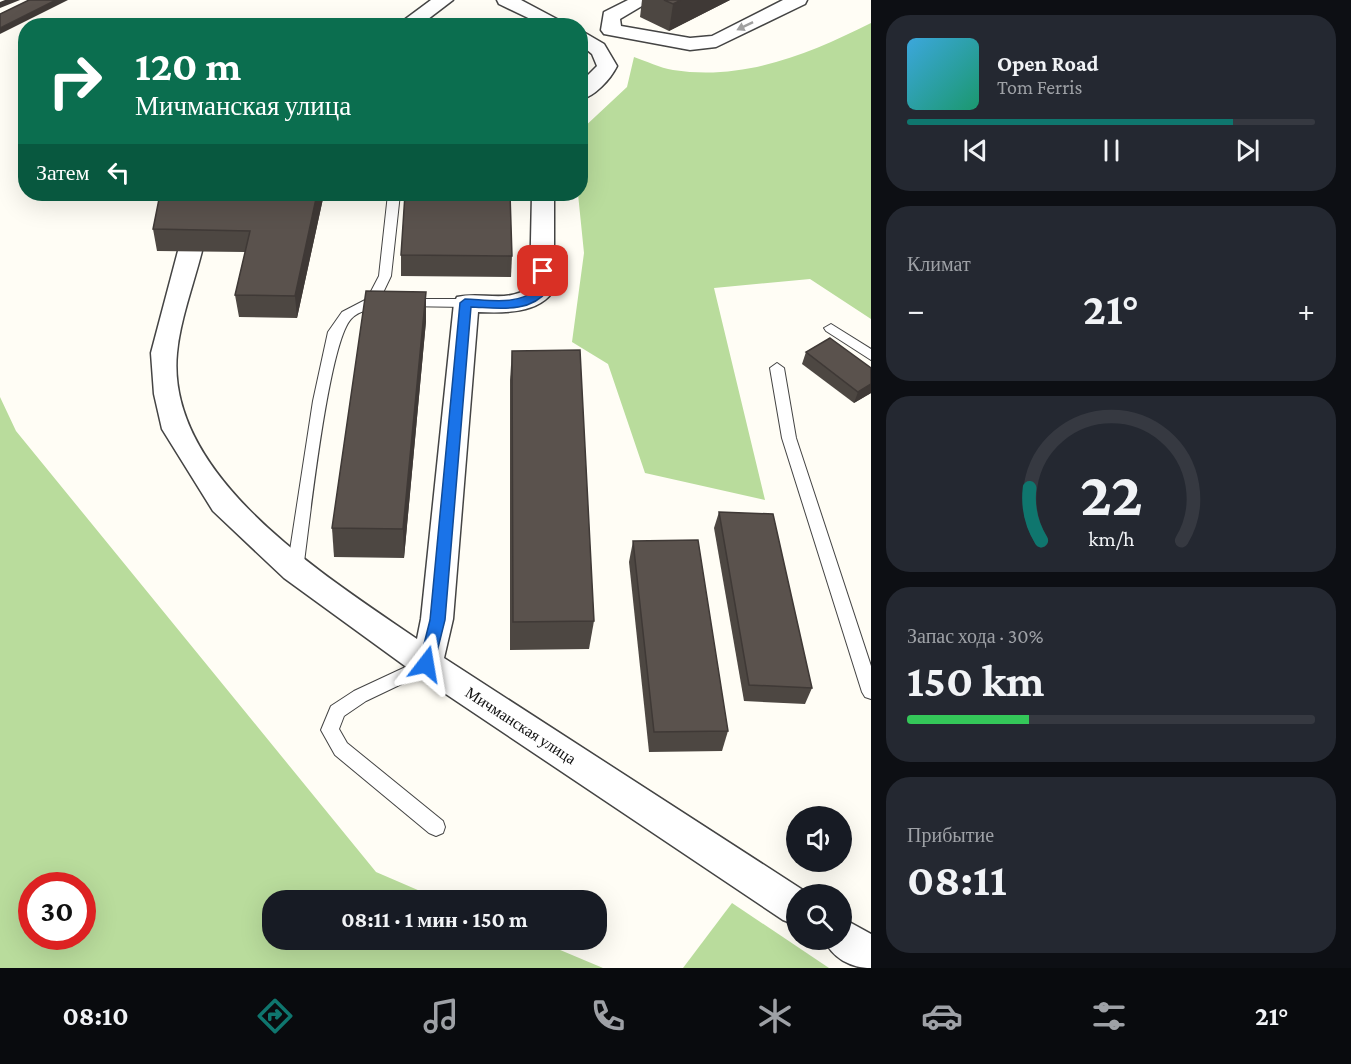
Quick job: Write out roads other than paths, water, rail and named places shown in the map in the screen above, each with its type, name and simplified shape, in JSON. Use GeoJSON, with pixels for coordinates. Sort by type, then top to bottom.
{"type":"FeatureCollection","features":[{"type":"Feature","properties":{"kind":"street"},"geometry":{"type":"LineString","coordinates":[[417,18],[444,0]]}},
{"type":"Feature","properties":{"kind":"street"},"geometry":{"type":"LineString","coordinates":[[506,0],[544,18]]}},
{"type":"Feature","properties":{"kind":"street"},"geometry":{"type":"LineString","coordinates":[[643,0],[611,16],[611,30],[690,44],[716,41],[798,0]]}},
{"type":"Feature","properties":{"kind":"street"},"geometry":{"type":"LineString","coordinates":[[588,40],[602,52],[607,66],[603,74],[588,87]]}},
{"type":"Feature","properties":{"kind":"street"},"geometry":{"type":"LineString","coordinates":[[426,664],[437,620],[465,303],[513,305],[532,300],[543,290],[543,201]]}},
{"type":"Feature","properties":{"kind":"street","name":"Мичманская улица"},"geometry":{"type":"LineString","coordinates":[[190,251],[164,353],[167,394],[176,429],[223,503],[295,570],[426,664],[786,900]]}},
{"type":"Feature","properties":{"kind":"street"},"geometry":{"type":"LineString","coordinates":[[852,944],[871,956]]}},
{"type":"Feature","properties":{"kind":"lane"},"geometry":{"type":"LineString","coordinates":[[372,302],[385,276],[393,201]]}},
{"type":"Feature","properties":{"kind":"lane"},"geometry":{"type":"LineString","coordinates":[[295,570],[320,401],[335,332],[347,315],[372,302],[465,303]]}},
{"type":"Feature","properties":{"kind":"lane"},"geometry":{"type":"LineString","coordinates":[[831,328],[871,355]]}},
{"type":"Feature","properties":{"kind":"lane"},"geometry":{"type":"LineString","coordinates":[[777,368],[789,438],[871,692]]}},
{"type":"Feature","properties":{"kind":"lane"},"geometry":{"type":"LineString","coordinates":[[426,664],[360,696],[337,711],[330,730],[341,749],[436,827]]}}]}
